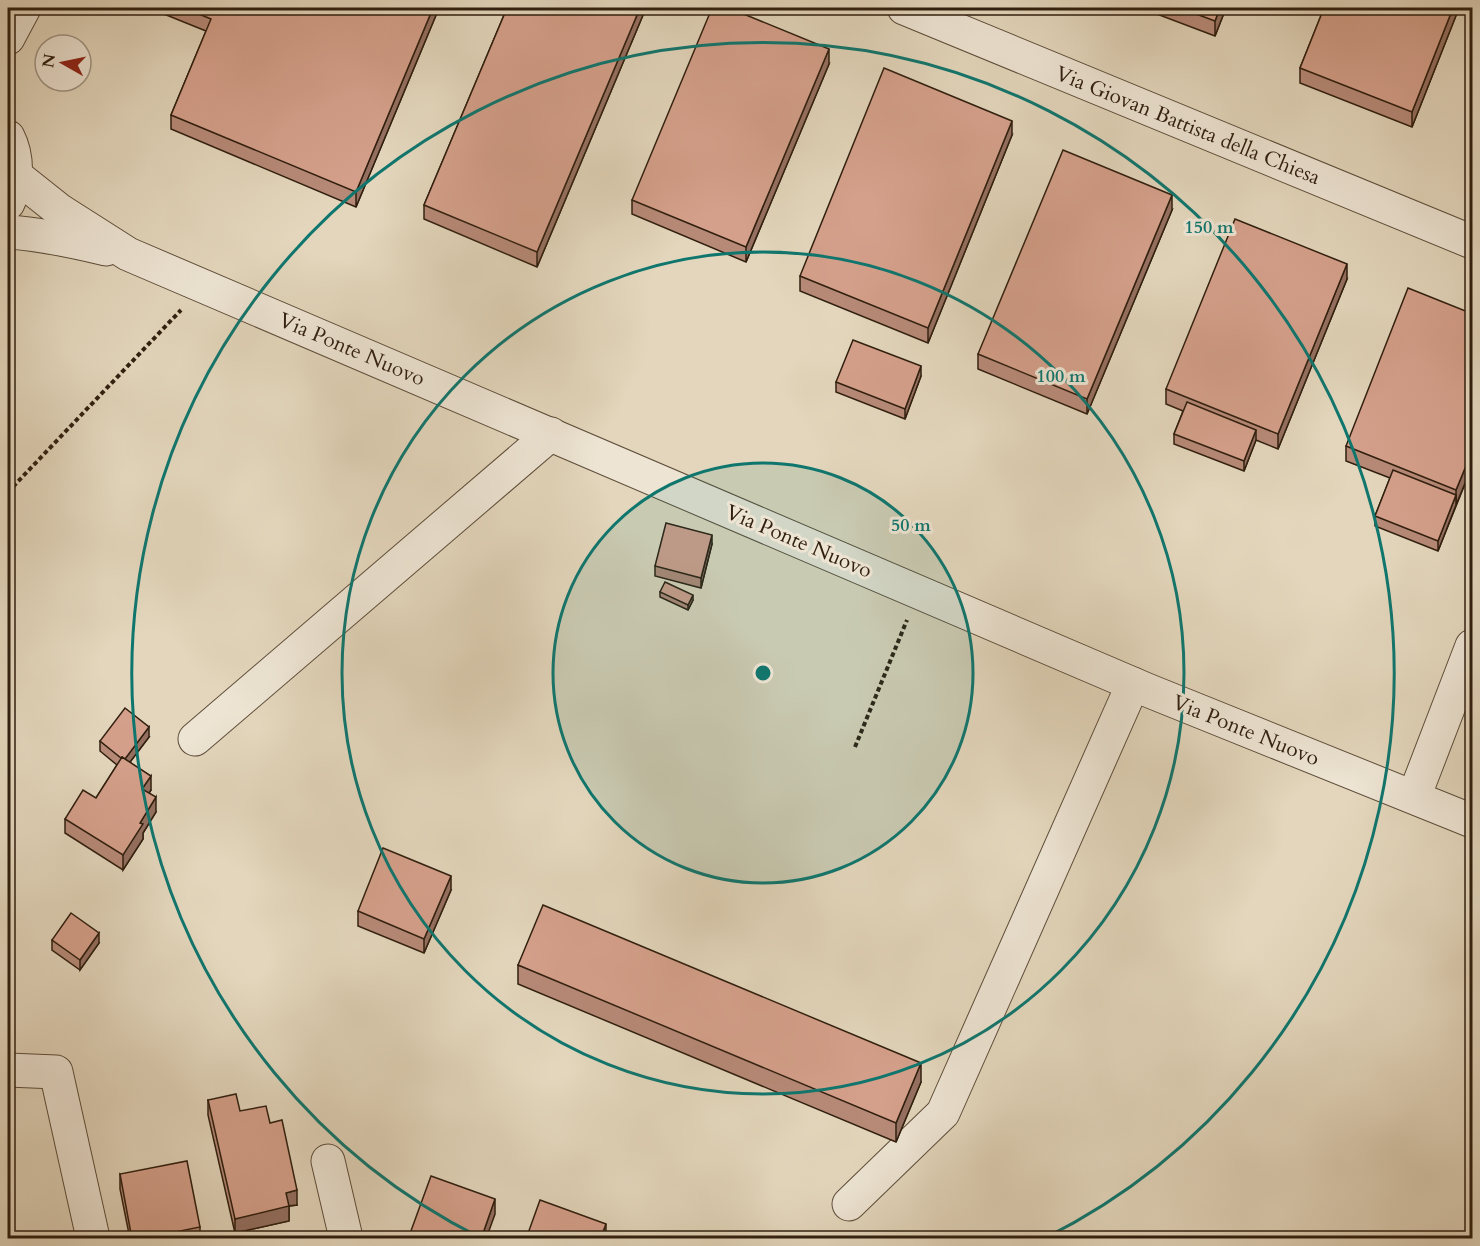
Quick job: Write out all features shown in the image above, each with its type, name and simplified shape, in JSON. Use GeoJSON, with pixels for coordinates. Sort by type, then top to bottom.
{"type":"FeatureCollection","features":[{"type":"Feature","properties":{"kind":"street"},"geometry":{"type":"LineString","coordinates":[[8,22],[22,8]]}},
{"type":"Feature","properties":{"kind":"street"},"geometry":{"type":"LineString","coordinates":[[8,38],[22,8]]}},
{"type":"Feature","properties":{"kind":"street","name":"Via Giovan Battista della Chiesa"},"geometry":{"type":"LineString","coordinates":[[904,8],[1473,242]]}},
{"type":"Feature","properties":{"kind":"street","name":"Via Ponte Nuovo"},"geometry":{"type":"LineString","coordinates":[[8,137],[15,158],[11,189],[59,210],[128,254],[1133,684],[1473,821]]}},
{"type":"Feature","properties":{"kind":"street","name":"Via Ponte Nuovo"},"geometry":{"type":"LineString","coordinates":[[8,232],[54,237],[128,254]]}},
{"type":"Feature","properties":{"kind":"street"},"geometry":{"type":"LineString","coordinates":[[195,739],[551,434]]}},
{"type":"Feature","properties":{"kind":"street"},"geometry":{"type":"LineString","coordinates":[[1414,797],[1473,646]]}},
{"type":"Feature","properties":{"kind":"street"},"geometry":{"type":"LineString","coordinates":[[849,1204],[943,1113],[1133,684]]}},
{"type":"Feature","properties":{"kind":"street"},"geometry":{"type":"LineString","coordinates":[[8,1070],[56,1072],[90,1238]]}},
{"type":"Feature","properties":{"kind":"street"},"geometry":{"type":"LineString","coordinates":[[328,1161],[346,1239]]}},
{"type":"Feature","properties":{"kind":"path"},"geometry":{"type":"LineString","coordinates":[[8,492],[204,286]]}},
{"type":"Feature","properties":{"kind":"path"},"geometry":{"type":"LineString","coordinates":[[855,747],[918,592]]}},
{"type":"Feature","properties":{"kind":"building"},"geometry":{"type":"Polygon","coordinates":[[[184,8],[433,8],[356,192],[171,115],[211,19],[184,8]]]}},
{"type":"Feature","properties":{"kind":"building"},"geometry":{"type":"Polygon","coordinates":[[[507,8],[640,8],[537,252],[424,205],[507,8]]]}},
{"type":"Feature","properties":{"kind":"building"},"geometry":{"type":"Polygon","coordinates":[[[712,8],[729,8],[829,49],[746,247],[632,200],[712,8]]]}},
{"type":"Feature","properties":{"kind":"building"},"geometry":{"type":"Polygon","coordinates":[[[1180,8],[1220,8],[1215,21],[1180,8]]]}},
{"type":"Feature","properties":{"kind":"building"},"geometry":{"type":"Polygon","coordinates":[[[1324,8],[1453,8],[1412,112],[1300,68],[1324,8]]]}},
{"type":"Feature","properties":{"kind":"building"},"geometry":{"type":"Polygon","coordinates":[[[884,68],[1012,121],[928,328],[800,276],[884,68]]]}},
{"type":"Feature","properties":{"kind":"building"},"geometry":{"type":"Polygon","coordinates":[[[1063,150],[1172,195],[1087,399],[978,354],[1063,150]]]}},
{"type":"Feature","properties":{"kind":"building"},"geometry":{"type":"Polygon","coordinates":[[[1235,219],[1347,264],[1278,434],[1166,389],[1235,219]]]}},
{"type":"Feature","properties":{"kind":"building"},"geometry":{"type":"Polygon","coordinates":[[[1408,288],[1473,314],[1473,449],[1456,490],[1346,446],[1408,288]]]}},
{"type":"Feature","properties":{"kind":"building"},"geometry":{"type":"Polygon","coordinates":[[[853,340],[921,366],[905,409],[836,382],[853,340]]]}},
{"type":"Feature","properties":{"kind":"building"},"geometry":{"type":"Polygon","coordinates":[[[1187,402],[1256,430],[1244,461],[1174,434],[1187,402]]]}},
{"type":"Feature","properties":{"kind":"building"},"geometry":{"type":"Polygon","coordinates":[[[1393,470],[1456,495],[1438,541],[1375,516],[1393,470]]]}},
{"type":"Feature","properties":{"kind":"building"},"geometry":{"type":"Polygon","coordinates":[[[666,523],[712,535],[701,578],[655,566],[666,523]]]}},
{"type":"Feature","properties":{"kind":"building"},"geometry":{"type":"Polygon","coordinates":[[[665,582],[693,595],[688,605],[660,592],[665,582]]]}},
{"type":"Feature","properties":{"kind":"building"},"geometry":{"type":"Polygon","coordinates":[[[125,708],[149,727],[125,759],[100,741],[125,708]]]}},
{"type":"Feature","properties":{"kind":"building"},"geometry":{"type":"Polygon","coordinates":[[[122,757],[151,776],[142,789],[156,797],[140,823],[143,824],[123,855],[65,819],[83,790],[96,798],[122,757]]]}},
{"type":"Feature","properties":{"kind":"building"},"geometry":{"type":"Polygon","coordinates":[[[383,848],[451,876],[424,939],[358,911],[383,848]]]}},
{"type":"Feature","properties":{"kind":"building"},"geometry":{"type":"Polygon","coordinates":[[[543,905],[921,1063],[896,1123],[518,965],[543,905]]]}},
{"type":"Feature","properties":{"kind":"building"},"geometry":{"type":"Polygon","coordinates":[[[71,913],[99,933],[80,960],[52,940],[71,913]]]}},
{"type":"Feature","properties":{"kind":"building"},"geometry":{"type":"Polygon","coordinates":[[[236,1094],[240,1111],[266,1106],[270,1123],[282,1120],[297,1190],[286,1193],[289,1206],[235,1219],[208,1100],[236,1094]]]}},
{"type":"Feature","properties":{"kind":"building"},"geometry":{"type":"Polygon","coordinates":[[[187,1161],[200,1227],[132,1239],[120,1174],[187,1161]]]}},
{"type":"Feature","properties":{"kind":"building"},"geometry":{"type":"Polygon","coordinates":[[[431,1176],[495,1199],[481,1239],[408,1239],[431,1176]]]}},
{"type":"Feature","properties":{"kind":"building"},"geometry":{"type":"Polygon","coordinates":[[[540,1200],[606,1224],[600,1239],[526,1239],[540,1200]]]}},
{"type":"Feature","properties":{"kind":"building"},"geometry":{"type":"Polygon","coordinates":[[[315,1235],[316,1239],[300,1239],[315,1235]]]}}]}
